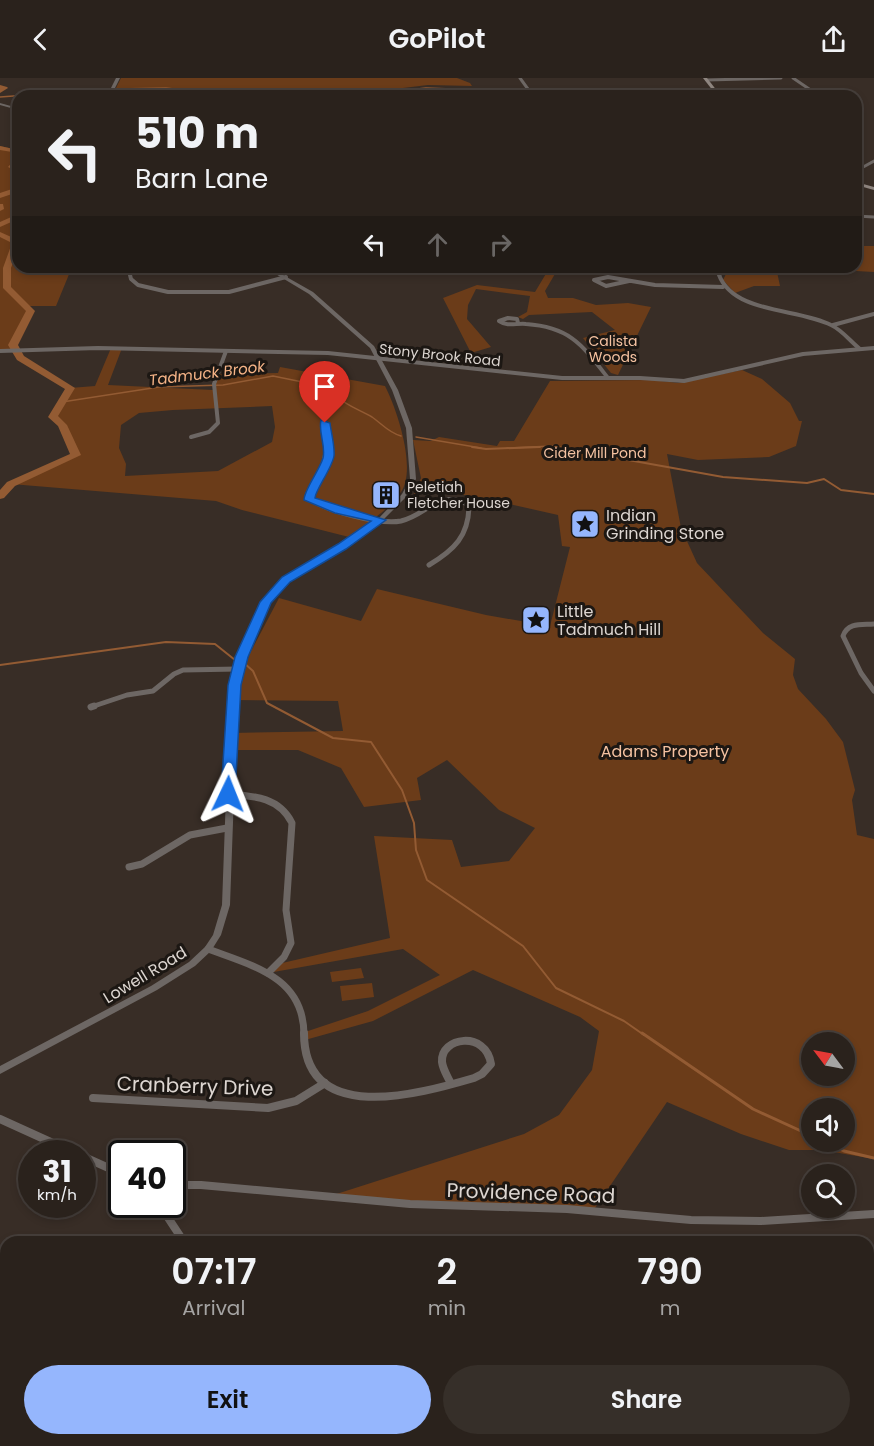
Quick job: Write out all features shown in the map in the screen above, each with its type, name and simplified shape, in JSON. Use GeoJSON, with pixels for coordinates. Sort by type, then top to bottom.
{"type":"FeatureCollection","features":[{"type":"Feature","properties":{"kind":"street"},"geometry":{"type":"LineString","coordinates":[[706,79],[781,78]]}},
{"type":"Feature","properties":{"kind":"street"},"geometry":{"type":"LineString","coordinates":[[793,78],[811,90]]}},
{"type":"Feature","properties":{"kind":"street"},"geometry":{"type":"LineString","coordinates":[[130,273],[138,285],[168,292],[229,292],[286,278]]}},
{"type":"Feature","properties":{"kind":"street","name":"Lowell Road"},"geometry":{"type":"LineString","coordinates":[[0,1070],[154,988],[192,964],[208,949],[220,928],[226,905],[228,794],[234,685],[238,669],[266,602],[286,579],[342,547],[380,520],[405,495],[413,479],[409,428],[395,390],[379,359],[365,340],[311,293],[277,273]]}},
{"type":"Feature","properties":{"kind":"street"},"geometry":{"type":"LineString","coordinates":[[720,273],[723,287]]}},
{"type":"Feature","properties":{"kind":"street"},"geometry":{"type":"LineString","coordinates":[[629,281],[606,286],[594,280],[608,277],[668,286],[723,287],[739,298],[833,325],[860,349]]}},
{"type":"Feature","properties":{"kind":"street"},"geometry":{"type":"LineString","coordinates":[[833,325],[874,314]]}},
{"type":"Feature","properties":{"kind":"street"},"geometry":{"type":"LineString","coordinates":[[518,323],[556,330],[575,339],[582,344],[608,378]]}},
{"type":"Feature","properties":{"kind":"street","name":"Stony Brook Road"},"geometry":{"type":"LineString","coordinates":[[0,351],[98,348],[328,354],[524,375],[692,380],[802,354],[874,348]]}},
{"type":"Feature","properties":{"kind":"street"},"geometry":{"type":"LineString","coordinates":[[191,437],[206,434],[216,426],[218,418],[213,384],[226,351]]}},
{"type":"Feature","properties":{"kind":"street"},"geometry":{"type":"LineString","coordinates":[[323,420],[329,455],[318,483],[310,493],[310,500],[339,511],[380,520],[402,521],[441,499],[458,499],[467,503],[470,513],[461,542],[429,565]]}},
{"type":"Feature","properties":{"kind":"street"},"geometry":{"type":"LineString","coordinates":[[874,624],[850,626],[845,630],[843,636],[856,665],[874,692]]}},
{"type":"Feature","properties":{"kind":"street"},"geometry":{"type":"LineString","coordinates":[[91,707],[127,695],[156,690],[172,675],[183,670],[238,669]]}},
{"type":"Feature","properties":{"kind":"street"},"geometry":{"type":"LineString","coordinates":[[228,794],[255,796],[268,800],[287,812],[292,823],[286,910],[291,943],[284,957],[268,973]]}},
{"type":"Feature","properties":{"kind":"street"},"geometry":{"type":"LineString","coordinates":[[129,867],[142,864],[190,835],[227,828]]}},
{"type":"Feature","properties":{"kind":"street"},"geometry":{"type":"LineString","coordinates":[[208,949],[268,973],[289,990],[300,1005],[306,1026],[304,1049],[306,1059],[310,1068],[325,1083],[353,1094],[382,1099],[403,1097],[474,1078],[488,1070],[492,1058],[485,1047],[480,1043],[465,1040],[445,1049],[442,1062],[451,1084]]}},
{"type":"Feature","properties":{"kind":"street","name":"Cranberry Drive"},"geometry":{"type":"LineString","coordinates":[[93,1098],[268,1108],[285,1106],[325,1083]]}},
{"type":"Feature","properties":{"kind":"street"},"geometry":{"type":"LineString","coordinates":[[0,1119],[46,1140]]}},
{"type":"Feature","properties":{"kind":"street","name":"Providence Road"},"geometry":{"type":"LineString","coordinates":[[187,1185],[410,1204],[567,1209],[691,1220],[761,1221],[874,1214]]}},
{"type":"Feature","properties":{"kind":"street"},"geometry":{"type":"LineString","coordinates":[[170,1218],[180,1236]]}},
{"type":"Feature","properties":{"kind":"green space"},"geometry":{"type":"Polygon","coordinates":[[[121,78],[457,78],[472,86],[428,85],[386,90],[116,88],[121,78]]]}},
{"type":"Feature","properties":{"kind":"green space"},"geometry":{"type":"Polygon","coordinates":[[[0,146],[12,149],[12,273],[70,273],[56,306],[27,306],[31,311],[10,351],[0,350],[0,146]]]}},
{"type":"Feature","properties":{"kind":"green space"},"geometry":{"type":"Polygon","coordinates":[[[862,246],[874,246],[874,272],[862,271],[862,246]]]}},
{"type":"Feature","properties":{"kind":"green space","name":"Calista Woods"},"geometry":{"type":"Polygon","coordinates":[[[546,273],[556,273],[545,291],[548,298],[573,298],[596,305],[628,303],[651,307],[618,375],[611,373],[583,338],[615,330],[592,312],[529,315],[523,319],[518,317],[527,312],[530,296],[476,289],[468,305],[467,319],[491,347],[471,353],[443,298],[477,285],[535,292],[546,273]]]}},
{"type":"Feature","properties":{"kind":"green space"},"geometry":{"type":"Polygon","coordinates":[[[726,273],[777,273],[780,286],[754,286],[735,293],[723,280],[726,273]]]}},
{"type":"Feature","properties":{"kind":"green space"},"geometry":{"type":"Polygon","coordinates":[[[111,348],[122,348],[108,385],[213,390],[217,374],[278,373],[280,367],[385,386],[404,439],[407,469],[405,482],[401,492],[390,505],[349,537],[242,510],[216,501],[11,484],[76,455],[62,425],[53,417],[70,388],[95,386],[111,348]],[[272,406],[139,413],[121,425],[119,448],[126,464],[125,476],[218,471],[272,442],[275,427],[272,406]]]}},
{"type":"Feature","properties":{"kind":"green space"},"geometry":{"type":"Polygon","coordinates":[[[742,370],[762,379],[790,403],[799,421],[802,421],[796,446],[769,457],[698,460],[667,454],[681,528],[697,563],[763,633],[795,659],[793,675],[798,689],[826,719],[843,742],[855,790],[852,800],[857,835],[874,839],[874,1159],[834,1152],[855,1152],[855,1098],[801,1098],[801,1150],[789,1150],[741,1134],[667,1102],[593,1211],[327,1197],[524,1134],[559,1115],[592,1070],[599,1031],[580,1017],[473,970],[373,1021],[305,1040],[305,1032],[368,1011],[440,975],[403,949],[268,973],[278,964],[390,938],[374,836],[452,840],[461,867],[509,861],[535,828],[499,810],[447,760],[417,778],[421,800],[364,807],[341,768],[298,750],[230,750],[231,733],[343,731],[338,701],[233,700],[250,653],[279,598],[361,621],[377,589],[486,615],[550,626],[570,547],[562,546],[558,515],[474,496],[442,493],[414,494],[421,478],[413,440],[431,441],[439,437],[497,446],[500,441],[514,441],[550,381],[652,380],[678,383],[742,370]]]}},
{"type":"Feature","properties":{"kind":"green space"},"geometry":{"type":"Polygon","coordinates":[[[361,968],[364,978],[332,982],[330,972],[361,968]]]}},
{"type":"Feature","properties":{"kind":"green space"},"geometry":{"type":"Polygon","coordinates":[[[372,983],[374,997],[342,1001],[340,986],[372,983]]]}},
{"type":"Feature","properties":{"kind":"waterway"},"geometry":{"type":"LineString","coordinates":[[0,87],[5,88],[0,91]]}},
{"type":"Feature","properties":{"kind":"waterway"},"geometry":{"type":"LineString","coordinates":[[408,90],[426,88],[479,90]]}},
{"type":"Feature","properties":{"kind":"waterway"},"geometry":{"type":"LineString","coordinates":[[94,90],[107,89]]}},
{"type":"Feature","properties":{"kind":"waterway"},"geometry":{"type":"LineString","coordinates":[[117,89],[182,90]]}},
{"type":"Feature","properties":{"kind":"waterway"},"geometry":{"type":"LineString","coordinates":[[0,97],[12,96]]}},
{"type":"Feature","properties":{"kind":"waterway"},"geometry":{"type":"LineString","coordinates":[[0,148],[12,150]]}},
{"type":"Feature","properties":{"kind":"waterway"},"geometry":{"type":"LineString","coordinates":[[0,196],[12,191]]}},
{"type":"Feature","properties":{"kind":"waterway"},"geometry":{"type":"LineString","coordinates":[[0,225],[12,219]]}},
{"type":"Feature","properties":{"kind":"waterway"},"geometry":{"type":"LineString","coordinates":[[0,234],[12,240]]}},
{"type":"Feature","properties":{"kind":"waterway"},"geometry":{"type":"LineString","coordinates":[[0,496],[11,484],[76,455],[62,425],[53,417],[70,388],[20,358],[13,345],[31,311],[7,288],[7,268],[12,254]]}},
{"type":"Feature","properties":{"kind":"waterway","name":"Tadmuck Brook"},"geometry":{"type":"LineString","coordinates":[[62,402],[159,387],[223,385],[273,376],[342,390],[338,397],[401,436]]}},
{"type":"Feature","properties":{"kind":"waterway","name":"Tadmuck Brook"},"geometry":{"type":"LineString","coordinates":[[416,437],[481,448]]}},
{"type":"Feature","properties":{"kind":"waterway","name":"Tadmuck Brook"},"geometry":{"type":"LineString","coordinates":[[507,448],[553,446],[564,448]]}},
{"type":"Feature","properties":{"kind":"waterway","name":"Tadmuck Brook"},"geometry":{"type":"LineString","coordinates":[[472,447],[486,449],[540,447]]}},
{"type":"Feature","properties":{"kind":"waterway","name":"Tadmuck Brook"},"geometry":{"type":"LineString","coordinates":[[556,447],[723,477],[807,483],[824,479],[841,490],[874,494]]}},
{"type":"Feature","properties":{"kind":"waterway"},"geometry":{"type":"LineString","coordinates":[[0,665],[166,642],[215,644],[235,660]]}},
{"type":"Feature","properties":{"kind":"waterway"},"geometry":{"type":"LineString","coordinates":[[244,663],[253,671],[267,703],[333,738],[371,742],[402,790],[414,823],[416,850],[427,880],[523,946],[556,988],[624,1021],[644,1035]]}},
{"type":"Feature","properties":{"kind":"waterway"},"geometry":{"type":"LineString","coordinates":[[642,1033],[753,1109],[801,1131]]}},
{"type":"Feature","properties":{"kind":"waterway"},"geometry":{"type":"LineString","coordinates":[[848,1152],[874,1158]]}},
{"type":"Feature","properties":{"kind":"place","name":"Peletiah Fletcher House"},"geometry":{"type":"Point","coordinates":[386,495]}},
{"type":"Feature","properties":{"kind":"place","name":"Indian Grinding Stone"},"geometry":{"type":"Point","coordinates":[585,524]}},
{"type":"Feature","properties":{"kind":"place","name":"Little Tadmuch Hill"},"geometry":{"type":"Point","coordinates":[536,620]}},
{"type":"Feature","properties":{"kind":"route"},"geometry":{"type":"LineString","coordinates":[[228,794],[234,685],[241,657],[266,602],[286,579],[342,547],[380,520],[339,511],[314,503],[308,497],[318,483],[329,455],[325,423]]}},
{"type":"Feature","properties":{"kind":"park label","name":"Cider Mill Pond"},"geometry":{"type":"Point","coordinates":[595,453]}},
{"type":"Feature","properties":{"kind":"park label","name":"Adams Property"},"geometry":{"type":"Point","coordinates":[665,751]}}]}
